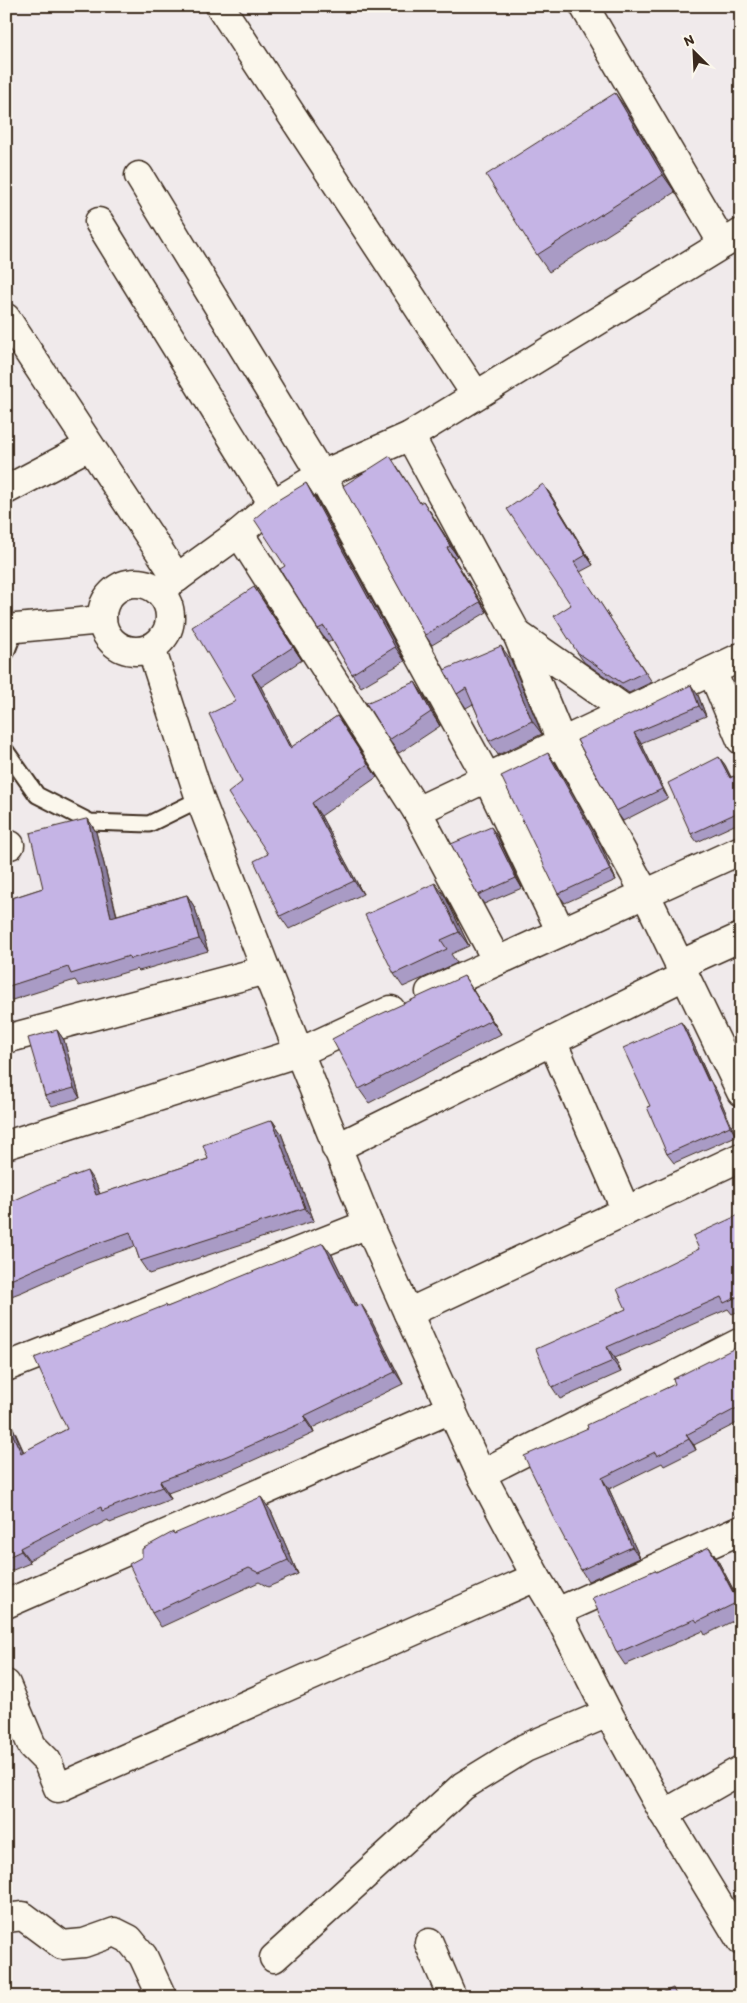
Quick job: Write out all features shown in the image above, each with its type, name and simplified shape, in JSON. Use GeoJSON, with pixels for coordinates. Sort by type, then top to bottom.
{"type":"FeatureCollection","features":[{"type":"Feature","properties":{"kind":"street"},"geometry":{"type":"LineString","coordinates":[[220,6],[476,395]]}},
{"type":"Feature","properties":{"kind":"street"},"geometry":{"type":"LineString","coordinates":[[8,322],[89,446],[168,584],[166,599],[170,609],[171,621],[168,632],[151,648],[129,651],[110,640],[104,630],[102,620],[106,600],[120,586],[140,582],[168,584],[239,533],[273,504],[321,475],[410,436],[732,239],[584,6]]}},
{"type":"Feature","properties":{"kind":"street"},"geometry":{"type":"LineString","coordinates":[[139,176],[321,475],[487,778],[561,932]]}},
{"type":"Feature","properties":{"kind":"street"},"geometry":{"type":"LineString","coordinates":[[99,222],[273,504]]}},
{"type":"Feature","properties":{"kind":"street"},"geometry":{"type":"LineString","coordinates":[[410,436],[517,634],[562,743],[645,893],[741,1092]]}},
{"type":"Feature","properties":{"kind":"street"},"geometry":{"type":"LineString","coordinates":[[6,490],[89,446]]}},
{"type":"Feature","properties":{"kind":"street"},"geometry":{"type":"LineString","coordinates":[[239,533],[416,811],[497,961]]}},
{"type":"Feature","properties":{"kind":"street"},"geometry":{"type":"LineString","coordinates":[[8,632],[102,620]]}},
{"type":"Feature","properties":{"kind":"street"},"geometry":{"type":"LineString","coordinates":[[517,634],[627,711]]}},
{"type":"Feature","properties":{"kind":"street"},"geometry":{"type":"LineString","coordinates":[[151,648],[200,799],[336,1148],[451,1409],[481,1474],[536,1577],[558,1612],[608,1713],[664,1814],[741,1941]]}},
{"type":"Feature","properties":{"kind":"street"},"geometry":{"type":"LineString","coordinates":[[416,811],[741,657]]}},
{"type":"Feature","properties":{"kind":"street"},"geometry":{"type":"LineString","coordinates":[[712,671],[741,740]]}},
{"type":"Feature","properties":{"kind":"street"},"geometry":{"type":"LineString","coordinates":[[6,1145],[300,1052],[741,850]]}},
{"type":"Feature","properties":{"kind":"street"},"geometry":{"type":"LineString","coordinates":[[336,1148],[552,1041],[741,936]]}},
{"type":"Feature","properties":{"kind":"street"},"geometry":{"type":"LineString","coordinates":[[6,1039],[266,970]]}},
{"type":"Feature","properties":{"kind":"street"},"geometry":{"type":"LineString","coordinates":[[552,1041],[626,1211]]}},
{"type":"Feature","properties":{"kind":"street"},"geometry":{"type":"LineString","coordinates":[[408,1313],[741,1157]]}},
{"type":"Feature","properties":{"kind":"street"},"geometry":{"type":"LineString","coordinates":[[6,1367],[368,1224]]}},
{"type":"Feature","properties":{"kind":"street"},"geometry":{"type":"LineString","coordinates":[[481,1474],[741,1342]]}},
{"type":"Feature","properties":{"kind":"street"},"geometry":{"type":"LineString","coordinates":[[6,1604],[451,1409]]}},
{"type":"Feature","properties":{"kind":"street"},"geometry":{"type":"LineString","coordinates":[[558,1612],[741,1530]]}},
{"type":"Feature","properties":{"kind":"street"},"geometry":{"type":"LineString","coordinates":[[6,1684],[32,1746],[47,1761],[58,1788],[536,1577]]}},
{"type":"Feature","properties":{"kind":"street"},"geometry":{"type":"LineString","coordinates":[[274,1958],[463,1786],[525,1748],[608,1713]]}},
{"type":"Feature","properties":{"kind":"street"},"geometry":{"type":"LineString","coordinates":[[664,1814],[741,1770]]}},
{"type":"Feature","properties":{"kind":"street"},"geometry":{"type":"LineString","coordinates":[[6,1918],[23,1916],[62,1945],[84,1943],[115,1932],[129,1939],[143,1956],[162,1997]]}},
{"type":"Feature","properties":{"kind":"street"},"geometry":{"type":"LineString","coordinates":[[429,1943],[452,1997]]}},
{"type":"Feature","properties":{"kind":"lane"},"geometry":{"type":"LineString","coordinates":[[6,752],[37,795],[90,822],[149,824],[200,799]]}},
{"type":"Feature","properties":{"kind":"building"},"geometry":{"type":"Polygon","coordinates":[[[615,93],[663,175],[537,255],[486,175],[615,93]]]}},
{"type":"Feature","properties":{"kind":"building"},"geometry":{"type":"Polygon","coordinates":[[[390,456],[420,503],[423,501],[444,535],[450,546],[447,548],[480,602],[425,635],[343,486],[390,456]]]}},
{"type":"Feature","properties":{"kind":"building"},"geometry":{"type":"Polygon","coordinates":[[[306,483],[395,647],[352,674],[324,626],[318,629],[280,569],[285,566],[254,519],[273,503],[306,483]]]}},
{"type":"Feature","properties":{"kind":"building"},"geometry":{"type":"Polygon","coordinates":[[[543,484],[586,555],[574,562],[645,672],[622,683],[577,652],[554,616],[571,605],[507,509],[543,484]]]}},
{"type":"Feature","properties":{"kind":"building"},"geometry":{"type":"Polygon","coordinates":[[[254,587],[293,647],[252,674],[290,748],[337,716],[368,764],[312,803],[354,881],[280,916],[254,861],[268,854],[228,793],[242,782],[209,714],[236,701],[192,627],[254,587]]]}},
{"type":"Feature","properties":{"kind":"building"},"geometry":{"type":"Polygon","coordinates":[[[501,646],[532,721],[489,741],[466,688],[457,694],[444,670],[501,646]]]}},
{"type":"Feature","properties":{"kind":"building"},"geometry":{"type":"Polygon","coordinates":[[[415,682],[431,712],[389,740],[366,703],[415,682]]]}},
{"type":"Feature","properties":{"kind":"building"},"geometry":{"type":"Polygon","coordinates":[[[691,685],[699,706],[634,733],[662,789],[616,811],[577,740],[691,685]]]}},
{"type":"Feature","properties":{"kind":"building"},"geometry":{"type":"Polygon","coordinates":[[[548,753],[592,832],[610,870],[558,894],[501,776],[548,753]]]}},
{"type":"Feature","properties":{"kind":"building"},"geometry":{"type":"Polygon","coordinates":[[[719,757],[730,778],[734,776],[741,791],[741,811],[691,834],[668,783],[719,757]]]}},
{"type":"Feature","properties":{"kind":"building"},"geometry":{"type":"Polygon","coordinates":[[[88,819],[111,917],[187,895],[199,939],[130,959],[129,956],[71,974],[68,967],[6,987],[6,900],[43,888],[30,833],[88,819]]]}},
{"type":"Feature","properties":{"kind":"building"},"geometry":{"type":"Polygon","coordinates":[[[491,827],[516,878],[478,895],[451,844],[491,827]]]}},
{"type":"Feature","properties":{"kind":"building"},"geometry":{"type":"Polygon","coordinates":[[[435,883],[459,932],[441,940],[447,949],[394,974],[365,915],[435,883]]]}},
{"type":"Feature","properties":{"kind":"building"},"geometry":{"type":"Polygon","coordinates":[[[464,976],[491,1020],[359,1089],[332,1039],[370,1019],[464,976]]]}},
{"type":"Feature","properties":{"kind":"building"},"geometry":{"type":"Polygon","coordinates":[[[681,1022],[708,1081],[710,1080],[730,1126],[667,1154],[647,1107],[650,1106],[623,1048],[681,1022]]]}},
{"type":"Feature","properties":{"kind":"building"},"geometry":{"type":"Polygon","coordinates":[[[57,1030],[74,1088],[45,1096],[28,1038],[57,1030]]]}},
{"type":"Feature","properties":{"kind":"building"},"geometry":{"type":"Polygon","coordinates":[[[272,1120],[305,1208],[140,1261],[130,1232],[76,1251],[6,1282],[6,1204],[46,1186],[87,1171],[96,1195],[208,1159],[203,1145],[272,1120]]]}},
{"type":"Feature","properties":{"kind":"building"},"geometry":{"type":"Polygon","coordinates":[[[741,1214],[741,1295],[724,1303],[721,1297],[607,1347],[613,1361],[552,1387],[536,1349],[626,1309],[617,1289],[699,1249],[693,1236],[741,1214]]]}},
{"type":"Feature","properties":{"kind":"building"},"geometry":{"type":"Polygon","coordinates":[[[323,1243],[355,1307],[361,1304],[395,1372],[304,1416],[306,1421],[227,1456],[160,1481],[162,1487],[102,1511],[101,1507],[20,1548],[21,1551],[6,1558],[6,1420],[21,1453],[67,1429],[34,1358],[166,1305],[167,1307],[323,1243]]]}},
{"type":"Feature","properties":{"kind":"building"},"geometry":{"type":"Polygon","coordinates":[[[741,1345],[741,1406],[686,1435],[689,1439],[657,1456],[655,1452],[602,1478],[632,1547],[581,1570],[524,1456],[588,1428],[587,1425],[675,1384],[673,1379],[741,1345]]]}},
{"type":"Feature","properties":{"kind":"building"},"geometry":{"type":"Polygon","coordinates":[[[261,1497],[288,1560],[259,1573],[249,1568],[152,1613],[129,1564],[142,1557],[142,1549],[173,1532],[174,1534],[261,1497]]]}},
{"type":"Feature","properties":{"kind":"building"},"geometry":{"type":"Polygon","coordinates":[[[709,1547],[738,1602],[697,1622],[695,1619],[617,1653],[592,1598],[655,1570],[656,1572],[709,1547]]]}},
{"type":"Feature","properties":{"kind":"building"},"geometry":{"type":"Polygon","coordinates":[[[673,1988],[677,1997],[653,1997],[673,1988]]]}}]}
